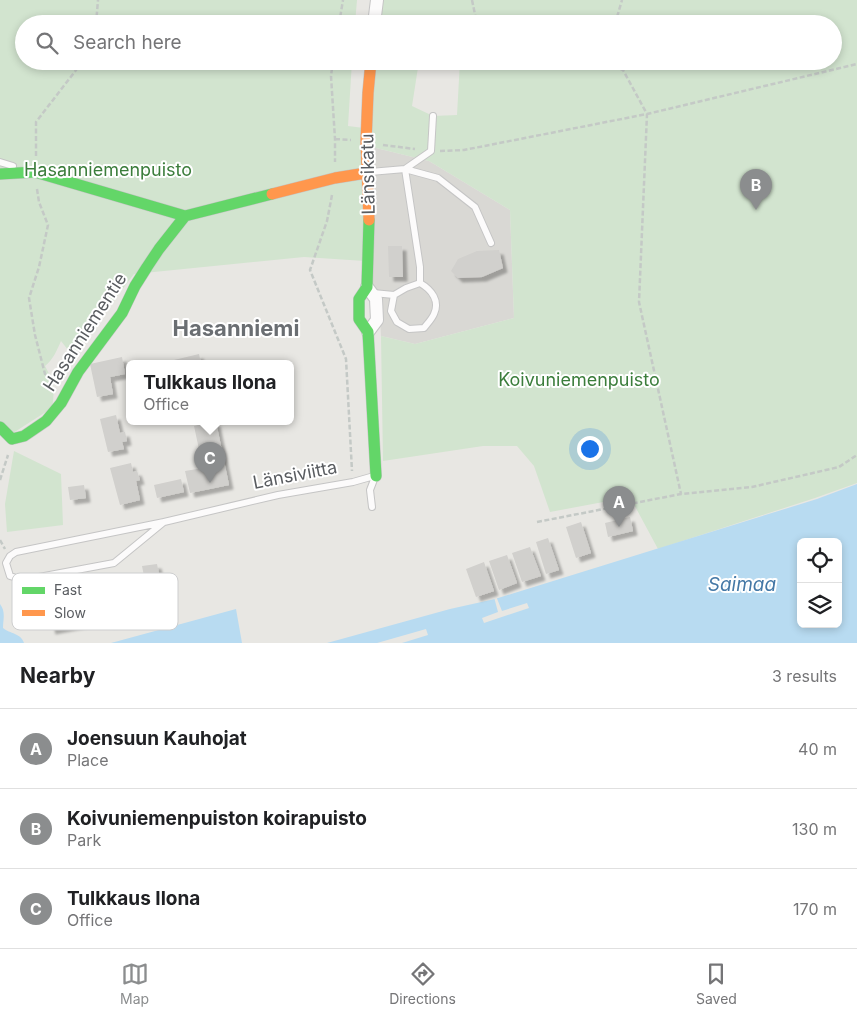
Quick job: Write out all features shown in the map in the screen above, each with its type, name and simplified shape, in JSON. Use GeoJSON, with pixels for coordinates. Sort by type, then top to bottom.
{"type":"FeatureCollection","features":[{"type":"Feature","properties":{"kind":"street"},"geometry":{"type":"LineString","coordinates":[[375,15],[377,0]]}},
{"type":"Feature","properties":{"kind":"street","name":"Länsikatu"},"geometry":{"type":"LineString","coordinates":[[370,70],[366,142],[369,290],[376,299],[377,320],[368,332],[376,476]]}},
{"type":"Feature","properties":{"kind":"street"},"geometry":{"type":"LineString","coordinates":[[0,174],[36,172],[186,216],[335,178],[366,173]]}},
{"type":"Feature","properties":{"kind":"street","name":"Hasanniementie"},"geometry":{"type":"LineString","coordinates":[[12,439],[24,436],[46,421],[61,403],[78,372],[122,312],[135,286],[159,249],[186,216]]}},
{"type":"Feature","properties":{"kind":"street"},"geometry":{"type":"LineString","coordinates":[[0,427],[12,439]]}},
{"type":"Feature","properties":{"kind":"lane"},"geometry":{"type":"LineString","coordinates":[[405,169],[431,152],[433,116]]}},
{"type":"Feature","properties":{"kind":"lane"},"geometry":{"type":"LineString","coordinates":[[0,162],[36,172]]}},
{"type":"Feature","properties":{"kind":"lane"},"geometry":{"type":"LineString","coordinates":[[405,169],[420,267],[420,283]]}},
{"type":"Feature","properties":{"kind":"lane"},"geometry":{"type":"LineString","coordinates":[[366,173],[405,169],[438,178],[475,207],[491,243]]}},
{"type":"Feature","properties":{"kind":"lane"},"geometry":{"type":"LineString","coordinates":[[394,295],[391,311],[397,322],[409,329],[424,328],[434,315],[436,302],[429,289],[420,283]]}},
{"type":"Feature","properties":{"kind":"lane"},"geometry":{"type":"LineString","coordinates":[[369,290],[394,295],[420,283]]}},
{"type":"Feature","properties":{"kind":"lane"},"geometry":{"type":"LineString","coordinates":[[372,507],[370,490],[376,476]]}},
{"type":"Feature","properties":{"kind":"lane","name":"Länsiviitta"},"geometry":{"type":"LineString","coordinates":[[12,577],[10,576],[6,563],[10,556],[16,552],[164,522],[278,494],[353,482],[376,476]]}},
{"type":"Feature","properties":{"kind":"lane","name":"Länsiviitta"},"geometry":{"type":"LineString","coordinates":[[60,573],[114,563],[164,522]]}},
{"type":"Feature","properties":{"kind":"path"},"geometry":{"type":"LineString","coordinates":[[97,15],[98,0]]}},
{"type":"Feature","properties":{"kind":"path"},"geometry":{"type":"LineString","coordinates":[[340,15],[343,0]]}},
{"type":"Feature","properties":{"kind":"path"},"geometry":{"type":"LineString","coordinates":[[472,0],[475,15]]}},
{"type":"Feature","properties":{"kind":"path"},"geometry":{"type":"LineString","coordinates":[[618,15],[622,0]]}},
{"type":"Feature","properties":{"kind":"path"},"geometry":{"type":"LineString","coordinates":[[842,68],[857,64]]}},
{"type":"Feature","properties":{"kind":"path"},"geometry":{"type":"LineString","coordinates":[[45,374],[35,335],[29,298],[39,267],[48,225],[39,202],[36,172],[36,122],[76,70]]}},
{"type":"Feature","properties":{"kind":"path"},"geometry":{"type":"LineString","coordinates":[[332,70],[335,178],[327,221],[310,270],[346,359],[353,482]]}},
{"type":"Feature","properties":{"kind":"path"},"geometry":{"type":"LineString","coordinates":[[623,70],[647,114],[639,302],[681,494]]}},
{"type":"Feature","properties":{"kind":"path"},"geometry":{"type":"LineString","coordinates":[[335,139],[431,152],[464,150],[647,114],[832,70]]}},
{"type":"Feature","properties":{"kind":"path"},"geometry":{"type":"LineString","coordinates":[[0,480],[12,439]]}},
{"type":"Feature","properties":{"kind":"path"},"geometry":{"type":"LineString","coordinates":[[537,522],[681,494],[752,487],[839,466],[857,455]]}},
{"type":"Feature","properties":{"kind":"shaded area"},"geometry":{"type":"Polygon","coordinates":[[[368,146],[429,161],[510,210],[514,318],[415,344],[381,336],[379,298],[370,284],[368,146]]]}},
{"type":"Feature","properties":{"kind":"green space","name":"Hasanniemenpuisto"},"geometry":{"type":"Polygon","coordinates":[[[0,0],[357,0],[356,15],[15,15],[15,70],[351,70],[348,126],[364,128],[365,261],[304,257],[134,274],[72,355],[61,341],[53,358],[45,366],[53,386],[52,408],[13,433],[0,421],[0,0]]]}},
{"type":"Feature","properties":{"kind":"green space","name":"Koivuniemenpuisto"},"geometry":{"type":"Polygon","coordinates":[[[380,0],[857,0],[857,483],[658,549],[630,497],[550,512],[534,466],[517,446],[483,446],[383,461],[381,336],[415,344],[514,318],[510,210],[429,161],[368,146],[373,70],[418,70],[412,106],[433,116],[457,115],[460,70],[842,70],[842,15],[378,15],[380,0]]]}},
{"type":"Feature","properties":{"kind":"green space"},"geometry":{"type":"Polygon","coordinates":[[[14,451],[61,474],[63,525],[7,532],[5,504],[14,451]]]}},
{"type":"Feature","properties":{"kind":"water","name":"Saimaa"},"geometry":{"type":"Polygon","coordinates":[[[857,484],[857,643],[327,643],[450,609],[495,599],[817,499],[857,484]]]}},
{"type":"Feature","properties":{"kind":"water"},"geometry":{"type":"Polygon","coordinates":[[[0,604],[4,613],[3,628],[18,635],[24,643],[0,643],[0,604]]]}},
{"type":"Feature","properties":{"kind":"water"},"geometry":{"type":"Polygon","coordinates":[[[236,609],[242,643],[111,643],[159,630],[178,630],[178,625],[236,609]]]}},
{"type":"Feature","properties":{"kind":"pier"},"geometry":{"type":"Polygon","coordinates":[[[496,596],[502,611],[527,603],[529,608],[484,623],[482,618],[498,612],[494,597],[496,596]]]}},
{"type":"Feature","properties":{"kind":"pier"},"geometry":{"type":"Polygon","coordinates":[[[426,629],[428,635],[402,643],[377,643],[426,629]]]}},
{"type":"Feature","properties":{"kind":"building"},"geometry":{"type":"Polygon","coordinates":[[[388,246],[402,246],[403,277],[389,277],[388,246]]]}},
{"type":"Feature","properties":{"kind":"building"},"geometry":{"type":"Polygon","coordinates":[[[499,250],[503,268],[482,277],[458,278],[451,271],[458,259],[477,251],[499,250]]]}},
{"type":"Feature","properties":{"kind":"building"},"geometry":{"type":"Polygon","coordinates":[[[199,354],[200,360],[174,360],[199,354]]]}},
{"type":"Feature","properties":{"kind":"building"},"geometry":{"type":"Polygon","coordinates":[[[122,357],[125,374],[110,377],[113,394],[97,397],[90,364],[122,357]]]}},
{"type":"Feature","properties":{"kind":"building"},"geometry":{"type":"Polygon","coordinates":[[[116,415],[120,433],[125,432],[127,441],[122,442],[124,449],[108,452],[100,419],[116,415]]]}},
{"type":"Feature","properties":{"kind":"building"},"geometry":{"type":"Polygon","coordinates":[[[217,425],[229,485],[190,493],[185,471],[203,468],[194,426],[217,425]]]}},
{"type":"Feature","properties":{"kind":"building"},"geometry":{"type":"Polygon","coordinates":[[[131,463],[133,472],[137,471],[140,480],[136,481],[140,500],[120,505],[110,468],[131,463]]]}},
{"type":"Feature","properties":{"kind":"building"},"geometry":{"type":"Polygon","coordinates":[[[181,479],[184,492],[157,498],[154,485],[181,479]]]}},
{"type":"Feature","properties":{"kind":"building"},"geometry":{"type":"Polygon","coordinates":[[[84,485],[86,498],[70,500],[68,487],[84,485]]]}},
{"type":"Feature","properties":{"kind":"building"},"geometry":{"type":"Polygon","coordinates":[[[630,517],[633,531],[608,537],[605,523],[630,517]]]}},
{"type":"Feature","properties":{"kind":"building"},"geometry":{"type":"Polygon","coordinates":[[[581,522],[591,553],[576,558],[566,527],[581,522]]]}},
{"type":"Feature","properties":{"kind":"building"},"geometry":{"type":"Polygon","coordinates":[[[548,538],[559,570],[546,574],[536,542],[548,538]]]}},
{"type":"Feature","properties":{"kind":"building"},"geometry":{"type":"Polygon","coordinates":[[[530,547],[541,576],[522,582],[512,553],[530,547]]]}},
{"type":"Feature","properties":{"kind":"building"},"geometry":{"type":"Polygon","coordinates":[[[507,555],[517,583],[499,590],[489,561],[507,555]]]}},
{"type":"Feature","properties":{"kind":"building"},"geometry":{"type":"Polygon","coordinates":[[[484,562],[494,591],[476,597],[466,569],[484,562]]]}},
{"type":"Feature","properties":{"kind":"building"},"geometry":{"type":"Polygon","coordinates":[[[157,564],[159,573],[143,573],[142,566],[157,564]]]}},
{"type":"Feature","properties":{"kind":"traffic: fast"},"geometry":{"type":"LineString","coordinates":[[0,174],[35,172],[185,216]]}},
{"type":"Feature","properties":{"kind":"traffic: fast"},"geometry":{"type":"LineString","coordinates":[[0,427],[12,439],[24,436],[46,421],[61,403],[78,372],[122,313],[135,286],[159,249],[185,216],[272,194]]}},
{"type":"Feature","properties":{"kind":"traffic: fast"},"geometry":{"type":"LineString","coordinates":[[369,220],[367,287],[359,299],[359,319],[368,332],[376,476]]}},
{"type":"Feature","properties":{"kind":"traffic: slow"},"geometry":{"type":"LineString","coordinates":[[369,220],[366,142],[370,70]]}},
{"type":"Feature","properties":{"kind":"traffic: slow"},"geometry":{"type":"LineString","coordinates":[[272,194],[335,178],[366,173]]}},
{"type":"Feature","properties":{"kind":"place","name":"Koivuniemenpuiston koirapuisto"},"geometry":{"type":"Point","coordinates":[756,210]}},
{"type":"Feature","properties":{"kind":"place","name":"Tulkkaus Ilona"},"geometry":{"type":"Point","coordinates":[210,483]}},
{"type":"Feature","properties":{"kind":"place","name":"Joensuun Kauhojat"},"geometry":{"type":"Point","coordinates":[619,527]}},
{"type":"Feature","properties":{"kind":"district","name":"Hasanniemi"},"geometry":{"type":"Point","coordinates":[236,328]}}]}
